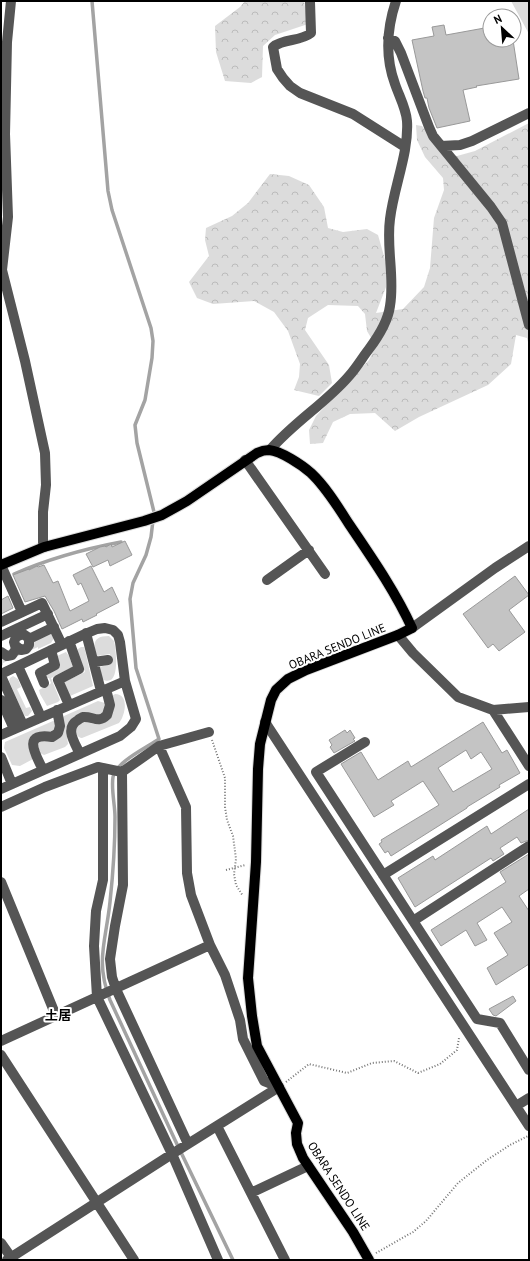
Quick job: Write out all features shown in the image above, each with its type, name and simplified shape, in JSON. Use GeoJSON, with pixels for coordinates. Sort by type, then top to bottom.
{"type":"FeatureCollection","features":[{"type":"Feature","properties":{"kind":"main road"},"geometry":{"type":"LineString","coordinates":[[1,565],[44,546],[144,522],[162,515],[187,501],[257,452],[270,450],[302,465],[322,486],[390,585],[412,628]]}},
{"type":"Feature","properties":{"kind":"main road","name":"OBARA SENDO LINE"},"geometry":{"type":"LineString","coordinates":[[369,1259],[353,1232],[302,1158],[297,1144],[296,1133],[298,1123],[257,1046],[248,978],[256,862],[258,769],[260,744],[271,700],[276,690],[288,679],[306,670],[398,636],[412,628]]}},
{"type":"Feature","properties":{"kind":"street"},"geometry":{"type":"LineString","coordinates":[[11,1],[7,42],[5,134],[8,217],[2,270],[26,361],[45,453],[46,485],[43,512],[44,546]]}},
{"type":"Feature","properties":{"kind":"street"},"geometry":{"type":"LineString","coordinates":[[270,450],[285,434],[349,376],[374,342],[385,322],[390,307],[392,287],[389,228],[392,200],[407,133],[407,119],[390,68],[388,38],[389,24],[396,1]]}},
{"type":"Feature","properties":{"kind":"street"},"geometry":{"type":"LineString","coordinates":[[310,2],[311,33],[306,37],[277,44],[273,47],[277,69],[283,78],[300,93],[353,114],[405,147]]}},
{"type":"Feature","properties":{"kind":"street"},"geometry":{"type":"LineString","coordinates":[[388,38],[395,41],[401,53],[429,127],[441,146],[491,207],[502,223],[529,325]]}},
{"type":"Feature","properties":{"kind":"street"},"geometry":{"type":"LineString","coordinates":[[441,146],[460,145],[472,141],[529,113]]}},
{"type":"Feature","properties":{"kind":"street"},"geometry":{"type":"LineString","coordinates":[[245,460],[325,574]]}},
{"type":"Feature","properties":{"kind":"street"},"geometry":{"type":"LineString","coordinates":[[412,628],[495,568],[529,546]]}},
{"type":"Feature","properties":{"kind":"street"},"geometry":{"type":"LineString","coordinates":[[268,580],[309,550]]}},
{"type":"Feature","properties":{"kind":"street"},"geometry":{"type":"LineString","coordinates":[[1,565],[22,612]]}},
{"type":"Feature","properties":{"kind":"street"},"geometry":{"type":"LineString","coordinates":[[1,622],[42,603],[54,627],[66,643],[79,670],[58,680],[69,705]]}},
{"type":"Feature","properties":{"kind":"street"},"geometry":{"type":"LineString","coordinates":[[1,636],[48,614]]}},
{"type":"Feature","properties":{"kind":"street"},"geometry":{"type":"LineString","coordinates":[[1,645],[6,640],[11,641],[21,650],[26,649],[30,645],[29,639],[54,627]]}},
{"type":"Feature","properties":{"kind":"street"},"geometry":{"type":"LineString","coordinates":[[1,789],[120,736],[131,727],[136,719],[125,681],[118,635],[113,630],[105,628],[97,629],[1,675],[19,727]]}},
{"type":"Feature","properties":{"kind":"street"},"geometry":{"type":"LineString","coordinates":[[80,754],[71,735],[70,729],[72,725],[84,717],[99,720],[107,715],[110,706],[103,690],[86,633]]}},
{"type":"Feature","properties":{"kind":"street"},"geometry":{"type":"LineString","coordinates":[[398,636],[458,697],[493,710],[529,707]]}},
{"type":"Feature","properties":{"kind":"street"},"geometry":{"type":"LineString","coordinates":[[1,652],[4,655],[10,656],[14,653],[15,645]]}},
{"type":"Feature","properties":{"kind":"street"},"geometry":{"type":"LineString","coordinates":[[29,690],[46,682],[40,673],[55,665],[51,650]]}},
{"type":"Feature","properties":{"kind":"street"},"geometry":{"type":"LineString","coordinates":[[94,662],[108,660]]}},
{"type":"Feature","properties":{"kind":"street"},"geometry":{"type":"LineString","coordinates":[[18,666],[41,717]]}},
{"type":"Feature","properties":{"kind":"street"},"geometry":{"type":"LineString","coordinates":[[1,735],[125,681]]}},
{"type":"Feature","properties":{"kind":"street"},"geometry":{"type":"LineString","coordinates":[[1,700],[19,727]]}},
{"type":"Feature","properties":{"kind":"street"},"geometry":{"type":"LineString","coordinates":[[43,770],[33,747],[34,742],[39,736],[43,735],[52,737],[58,733],[60,726],[57,710]]}},
{"type":"Feature","properties":{"kind":"street"},"geometry":{"type":"LineString","coordinates":[[493,710],[529,766]]}},
{"type":"Feature","properties":{"kind":"street"},"geometry":{"type":"LineString","coordinates":[[265,722],[529,1126]]}},
{"type":"Feature","properties":{"kind":"street"},"geometry":{"type":"LineString","coordinates":[[1,807],[45,787],[98,766],[122,772],[159,746],[209,732]]}},
{"type":"Feature","properties":{"kind":"street"},"geometry":{"type":"LineString","coordinates":[[365,742],[316,772],[476,1019],[500,1023],[529,1070]]}},
{"type":"Feature","properties":{"kind":"street"},"geometry":{"type":"LineString","coordinates":[[159,746],[186,807],[187,873],[191,895],[210,945],[224,975],[240,1020],[242,1039],[264,1081],[279,1087]]}},
{"type":"Feature","properties":{"kind":"street"},"geometry":{"type":"LineString","coordinates":[[1,758],[12,784]]}},
{"type":"Feature","properties":{"kind":"street"},"geometry":{"type":"LineString","coordinates":[[103,768],[103,880],[96,911],[94,946],[97,997],[172,1154],[218,1260]]}},
{"type":"Feature","properties":{"kind":"street"},"geometry":{"type":"LineString","coordinates":[[122,772],[123,885],[114,926],[110,959],[112,977],[116,989],[188,1144]]}},
{"type":"Feature","properties":{"kind":"street"},"geometry":{"type":"LineString","coordinates":[[383,875],[529,784]]}},
{"type":"Feature","properties":{"kind":"street"},"geometry":{"type":"LineString","coordinates":[[413,921],[529,846]]}},
{"type":"Feature","properties":{"kind":"street"},"geometry":{"type":"LineString","coordinates":[[1,882],[56,1016]]}},
{"type":"Feature","properties":{"kind":"street"},"geometry":{"type":"LineString","coordinates":[[1,1041],[210,945]]}},
{"type":"Feature","properties":{"kind":"street"},"geometry":{"type":"LineString","coordinates":[[1,1055],[134,1260]]}},
{"type":"Feature","properties":{"kind":"street"},"geometry":{"type":"LineString","coordinates":[[1,1243],[10,1259],[279,1087]]}},
{"type":"Feature","properties":{"kind":"street"},"geometry":{"type":"LineString","coordinates":[[516,1106],[529,1098]]}},
{"type":"Feature","properties":{"kind":"street"},"geometry":{"type":"LineString","coordinates":[[217,1126],[285,1260]]}},
{"type":"Feature","properties":{"kind":"street"},"geometry":{"type":"LineString","coordinates":[[250,1193],[308,1166]]}},
{"type":"Feature","properties":{"kind":"path"},"geometry":{"type":"LineString","coordinates":[[209,732],[225,778],[225,807],[227,820],[233,836],[236,859],[234,874],[236,885],[243,897],[253,902]]}},
{"type":"Feature","properties":{"kind":"path"},"geometry":{"type":"LineString","coordinates":[[226,870],[256,862]]}},
{"type":"Feature","properties":{"kind":"path"},"geometry":{"type":"LineString","coordinates":[[279,1087],[309,1064],[347,1073],[372,1063],[394,1060],[418,1073],[440,1064],[457,1050],[462,1024]]}},
{"type":"Feature","properties":{"kind":"path"},"geometry":{"type":"LineString","coordinates":[[369,1259],[413,1232],[426,1221],[458,1183],[487,1160],[510,1145],[529,1136]]}},
{"type":"Feature","properties":{"kind":"green space"},"geometry":{"type":"Polygon","coordinates":[[[245,1],[304,1],[308,24],[275,35],[263,46],[262,77],[251,83],[225,81],[216,52],[215,26],[240,7],[245,1]]]}},
{"type":"Feature","properties":{"kind":"green space"},"geometry":{"type":"Polygon","coordinates":[[[511,1],[529,1],[529,34],[522,21],[522,8],[515,8],[511,1]]]}},
{"type":"Feature","properties":{"kind":"green space"},"geometry":{"type":"Polygon","coordinates":[[[529,123],[529,346],[527,338],[516,335],[511,364],[488,385],[419,417],[395,431],[375,413],[350,414],[333,422],[323,443],[310,444],[309,430],[316,416],[369,360],[376,346],[367,331],[365,314],[358,306],[328,305],[308,318],[305,330],[329,365],[332,383],[319,396],[294,390],[299,377],[300,364],[288,331],[274,312],[254,301],[213,304],[197,298],[189,282],[209,256],[205,240],[206,228],[232,216],[248,203],[270,174],[289,176],[309,185],[324,207],[328,228],[343,232],[367,229],[378,235],[386,263],[386,287],[376,313],[403,309],[424,287],[430,268],[434,218],[444,190],[443,178],[425,157],[417,140],[416,125],[422,126],[442,152],[457,156],[475,151],[529,123]]]}},
{"type":"Feature","properties":{"kind":"green space"},"geometry":{"type":"Polygon","coordinates":[[[51,633],[54,638],[51,643],[38,649],[38,647],[3,663],[1,666],[1,656],[51,633]]]}},
{"type":"Feature","properties":{"kind":"green space"},"geometry":{"type":"Polygon","coordinates":[[[109,636],[114,641],[116,667],[115,674],[112,679],[108,681],[102,679],[100,667],[112,663],[110,654],[97,656],[95,644],[97,639],[100,637],[109,636]]]}},
{"type":"Feature","properties":{"kind":"green space"},"geometry":{"type":"Polygon","coordinates":[[[81,647],[84,647],[85,650],[93,686],[70,696],[64,682],[85,672],[77,651],[81,647]]]}},
{"type":"Feature","properties":{"kind":"green space"},"geometry":{"type":"Polygon","coordinates":[[[66,652],[73,667],[51,678],[60,700],[47,706],[39,690],[51,683],[49,678],[45,678],[57,656],[66,652]]]}},
{"type":"Feature","properties":{"kind":"green space"},"geometry":{"type":"Polygon","coordinates":[[[13,676],[18,679],[21,687],[17,689],[26,708],[30,707],[32,711],[28,716],[25,716],[23,713],[9,681],[13,676]]]}},
{"type":"Feature","properties":{"kind":"green space"},"geometry":{"type":"Polygon","coordinates":[[[115,694],[120,695],[123,698],[125,706],[123,716],[119,723],[82,738],[78,737],[76,726],[84,721],[94,724],[101,723],[112,696],[115,694]]]}},
{"type":"Feature","properties":{"kind":"green space"},"geometry":{"type":"Polygon","coordinates":[[[98,701],[105,703],[104,713],[69,723],[66,729],[68,744],[65,747],[44,755],[40,753],[37,742],[48,740],[64,716],[98,701]]]}},
{"type":"Feature","properties":{"kind":"green space"},"geometry":{"type":"Polygon","coordinates":[[[53,721],[57,726],[53,734],[40,733],[33,759],[20,766],[12,765],[4,748],[5,742],[53,721]]]}},
{"type":"Feature","properties":{"kind":"building"},"geometry":{"type":"Polygon","coordinates":[[[444,25],[446,35],[482,28],[482,48],[514,48],[519,79],[476,86],[477,87],[463,90],[470,121],[437,128],[429,108],[427,98],[425,98],[423,91],[412,40],[434,36],[432,27],[444,25]]]}},
{"type":"Feature","properties":{"kind":"building"},"geometry":{"type":"Polygon","coordinates":[[[125,541],[132,555],[110,566],[108,560],[93,567],[86,554],[100,547],[106,547],[111,544],[112,547],[125,541]]]}},
{"type":"Feature","properties":{"kind":"building"},"geometry":{"type":"Polygon","coordinates":[[[44,565],[53,583],[58,581],[70,611],[89,601],[81,583],[78,585],[73,575],[91,566],[104,592],[112,587],[119,602],[83,622],[82,619],[62,629],[45,596],[25,602],[13,575],[44,565]]]}},
{"type":"Feature","properties":{"kind":"building"},"geometry":{"type":"Polygon","coordinates":[[[515,576],[529,595],[509,610],[525,632],[499,651],[493,644],[488,648],[463,614],[515,576]]]}},
{"type":"Feature","properties":{"kind":"building"},"geometry":{"type":"Polygon","coordinates":[[[8,596],[13,608],[1,614],[1,600],[8,596]]]}},
{"type":"Feature","properties":{"kind":"building"},"geometry":{"type":"Polygon","coordinates":[[[483,722],[502,753],[507,750],[520,773],[499,785],[500,787],[391,856],[388,851],[385,853],[379,844],[382,842],[381,840],[439,805],[423,781],[391,801],[394,805],[374,817],[341,764],[361,752],[378,780],[408,761],[411,767],[483,722]],[[466,750],[438,768],[453,792],[492,769],[481,752],[471,759],[466,750]]]}},
{"type":"Feature","properties":{"kind":"building"},"geometry":{"type":"Polygon","coordinates":[[[345,730],[347,733],[350,730],[355,738],[353,739],[355,741],[334,753],[330,747],[332,745],[329,740],[345,730]]]}},
{"type":"Feature","properties":{"kind":"building"},"geometry":{"type":"Polygon","coordinates":[[[529,809],[529,840],[521,843],[517,837],[500,848],[504,854],[493,861],[491,858],[415,907],[398,878],[433,856],[435,860],[487,826],[491,834],[529,809]]]}},
{"type":"Feature","properties":{"kind":"building"},"geometry":{"type":"Polygon","coordinates":[[[529,854],[529,889],[519,896],[529,911],[529,964],[496,985],[487,968],[508,955],[494,933],[512,922],[502,907],[477,923],[487,940],[475,946],[466,930],[441,946],[431,930],[506,882],[500,872],[529,854]]]}},
{"type":"Feature","properties":{"kind":"building"},"geometry":{"type":"Polygon","coordinates":[[[513,996],[516,1001],[496,1016],[493,1015],[489,1009],[513,996]]]}},
{"type":"Feature","properties":{"kind":"waterway"},"geometry":{"type":"LineString","coordinates":[[92,1],[108,191],[112,210],[151,328],[153,341],[152,358],[145,400],[135,425],[137,443],[154,512],[151,537],[146,555],[133,583],[130,599],[136,668],[159,739],[125,761],[115,771],[113,777],[112,787],[115,817],[113,870],[103,951],[103,974],[110,1000],[233,1260]]}},
{"type":"Feature","properties":{"kind":"waterway"},"geometry":{"type":"LineString","coordinates":[[14,574],[66,555],[121,542]]}},
{"type":"Feature","properties":{"kind":"district","name":"土居"},"geometry":{"type":"Point","coordinates":[58,1015]}}]}
